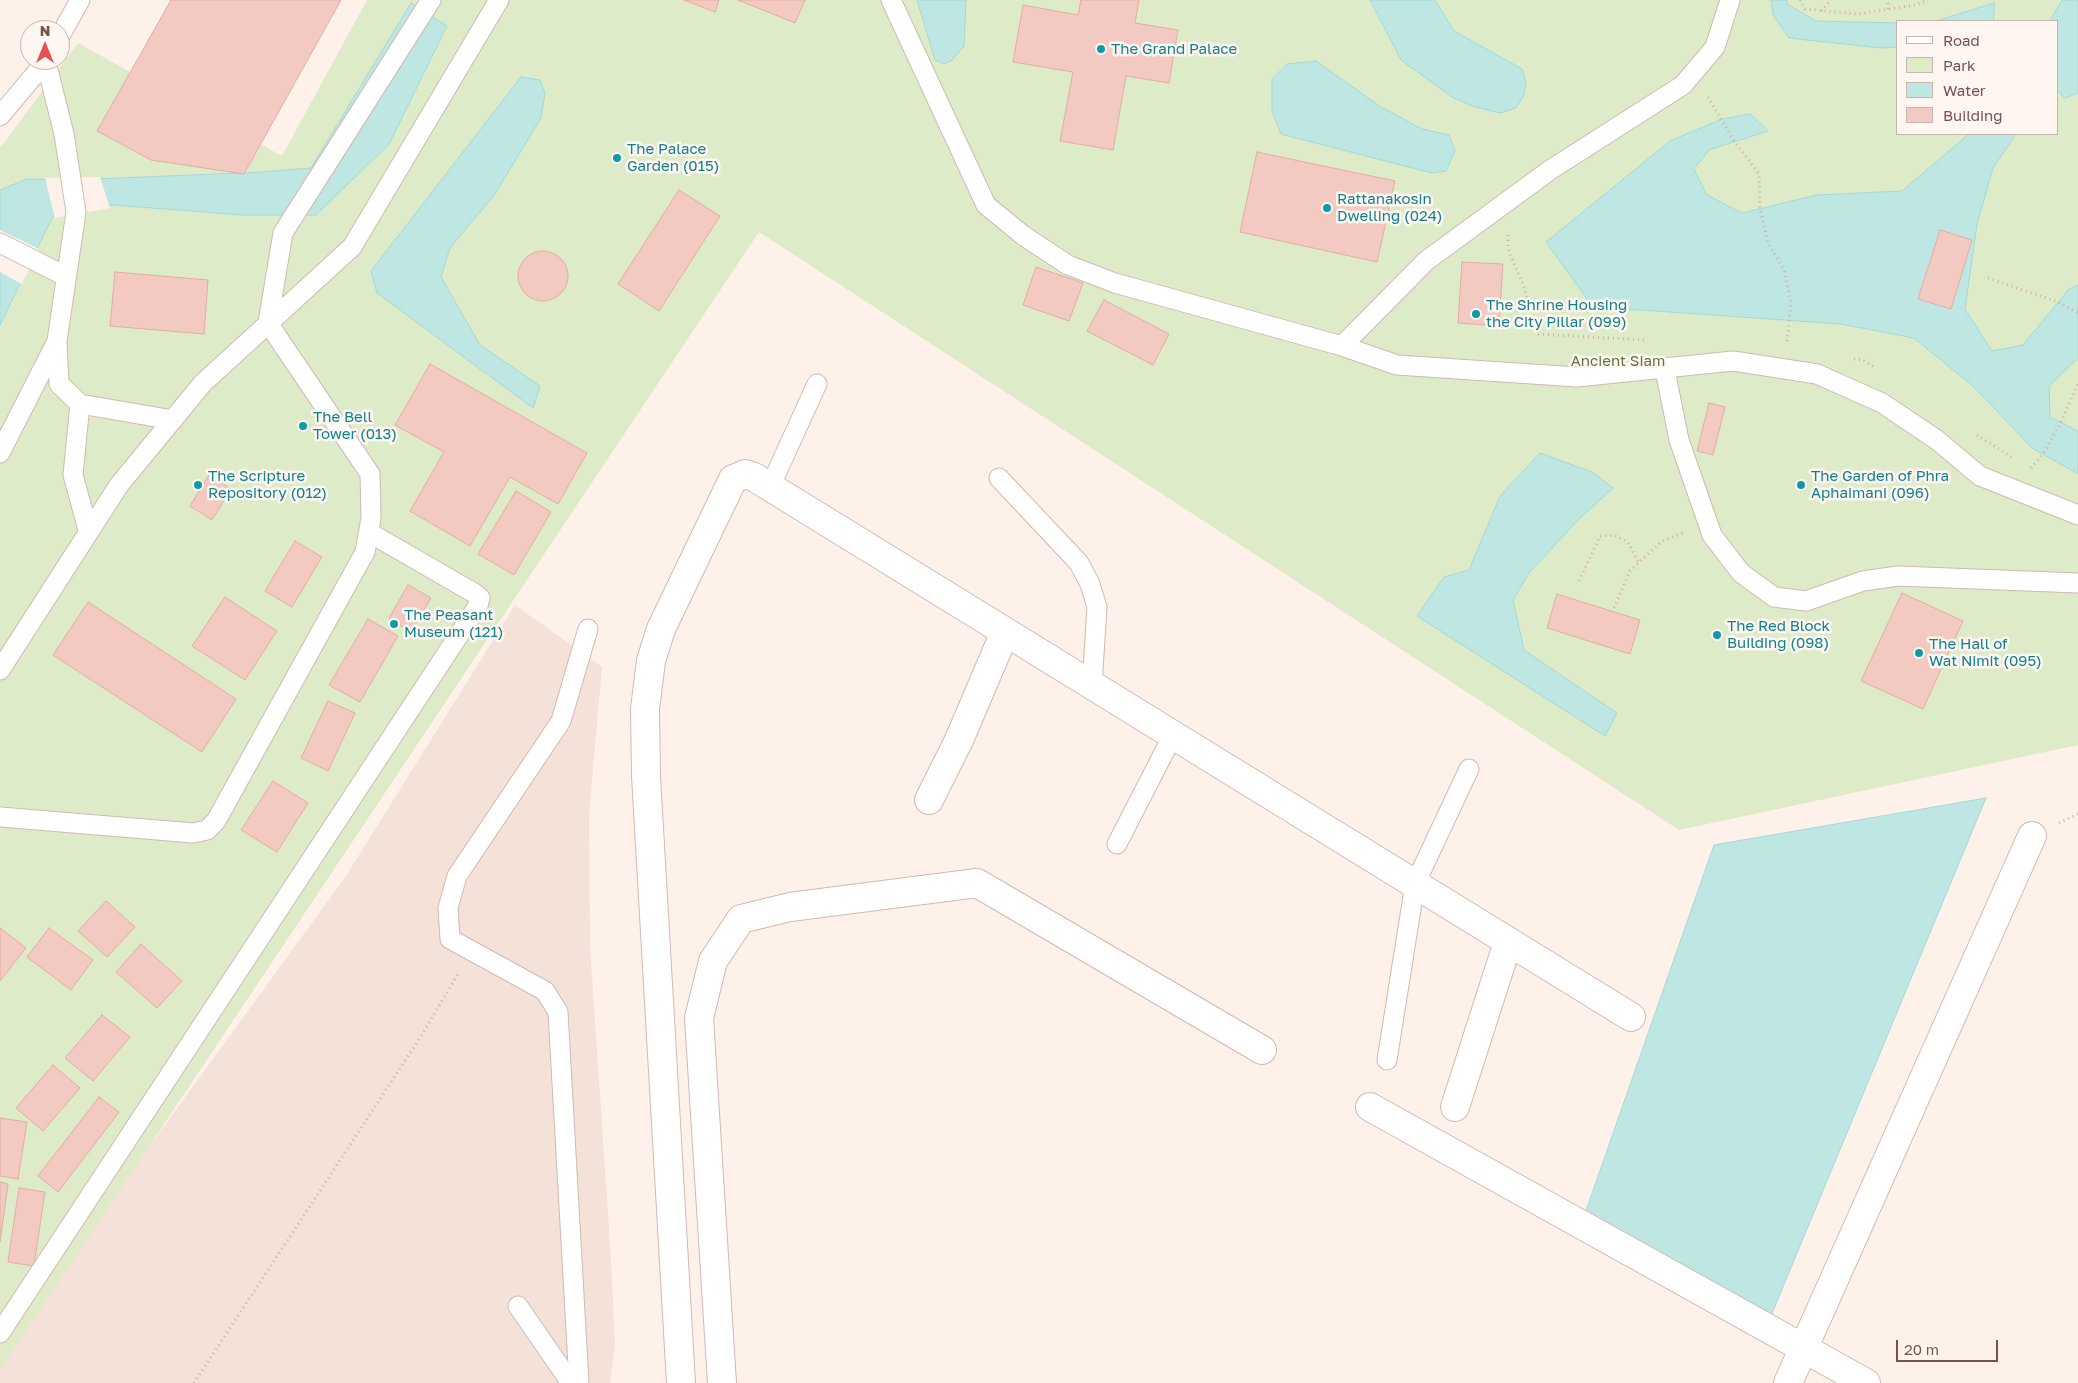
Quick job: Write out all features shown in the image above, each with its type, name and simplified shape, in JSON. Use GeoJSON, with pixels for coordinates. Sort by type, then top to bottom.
{"type":"FeatureCollection","features":[{"type":"Feature","properties":{"kind":"street"},"geometry":{"type":"LineString","coordinates":[[681,1383],[647,786],[645,709],[651,661],[661,629],[733,479],[746,474],[770,487],[1632,1017]]}},
{"type":"Feature","properties":{"kind":"street"},"geometry":{"type":"LineString","coordinates":[[929,800],[959,740],[1005,632]]}},
{"type":"Feature","properties":{"kind":"street"},"geometry":{"type":"LineString","coordinates":[[1788,1383],[2032,836]]}},
{"type":"Feature","properties":{"kind":"street"},"geometry":{"type":"LineString","coordinates":[[722,1383],[699,1018],[713,961],[740,919],[790,906],[977,883],[1262,1050]]}},
{"type":"Feature","properties":{"kind":"street"},"geometry":{"type":"LineString","coordinates":[[1456,1107],[1508,942]]}},
{"type":"Feature","properties":{"kind":"street"},"geometry":{"type":"LineString","coordinates":[[1370,1107],[1866,1383]]}},
{"type":"Feature","properties":{"kind":"lane"},"geometry":{"type":"LineString","coordinates":[[69,20],[80,0]]}},
{"type":"Feature","properties":{"kind":"lane"},"geometry":{"type":"LineString","coordinates":[[0,818],[193,833],[207,830],[216,821],[365,552],[370,533],[370,474],[268,323],[283,234],[431,0]]}},
{"type":"Feature","properties":{"kind":"lane"},"geometry":{"type":"LineString","coordinates":[[0,670],[118,485],[203,383],[352,247],[499,0]]}},
{"type":"Feature","properties":{"kind":"lane"},"geometry":{"type":"LineString","coordinates":[[891,0],[986,205],[1024,236],[1068,265],[1115,283],[1342,346],[1397,365],[1577,377],[1665,370],[1733,361],[1817,374],[1882,403],[1937,440],[1980,476],[2078,515]]}},
{"type":"Feature","properties":{"kind":"lane"},"geometry":{"type":"LineString","coordinates":[[1342,346],[1426,261],[1550,170],[1684,85],[1715,47],[1730,0]]}},
{"type":"Feature","properties":{"kind":"lane"},"geometry":{"type":"LineString","coordinates":[[0,116],[38,70]]}},
{"type":"Feature","properties":{"kind":"lane"},"geometry":{"type":"LineString","coordinates":[[48,70],[72,180],[76,212],[56,341],[59,384],[80,404],[173,420]]}},
{"type":"Feature","properties":{"kind":"lane"},"geometry":{"type":"LineString","coordinates":[[0,243],[30,260],[65,276]]}},
{"type":"Feature","properties":{"kind":"lane"},"geometry":{"type":"LineString","coordinates":[[0,453],[56,341]]}},
{"type":"Feature","properties":{"kind":"lane"},"geometry":{"type":"LineString","coordinates":[[1665,370],[1678,440],[1712,535],[1741,573],[1774,597],[1806,601],[1863,581],[1898,576],[2078,583]]}},
{"type":"Feature","properties":{"kind":"lane"},"geometry":{"type":"LineString","coordinates":[[770,487],[817,384]]}},
{"type":"Feature","properties":{"kind":"lane"},"geometry":{"type":"LineString","coordinates":[[80,404],[73,475],[88,530]]}},
{"type":"Feature","properties":{"kind":"lane"},"geometry":{"type":"LineString","coordinates":[[999,478],[1079,563],[1090,584],[1098,607],[1092,686]]}},
{"type":"Feature","properties":{"kind":"lane"},"geometry":{"type":"LineString","coordinates":[[0,1333],[478,606],[480,598],[474,593],[370,533]]}},
{"type":"Feature","properties":{"kind":"lane"},"geometry":{"type":"LineString","coordinates":[[579,1383],[558,1012],[545,991],[450,939],[448,908],[457,876],[561,721],[588,629]]}},
{"type":"Feature","properties":{"kind":"lane"},"geometry":{"type":"LineString","coordinates":[[1117,844],[1173,735]]}},
{"type":"Feature","properties":{"kind":"lane"},"geometry":{"type":"LineString","coordinates":[[1387,1060],[1415,884],[1469,768]]}},
{"type":"Feature","properties":{"kind":"lane"},"geometry":{"type":"LineString","coordinates":[[518,1306],[571,1383]]}},
{"type":"Feature","properties":{"kind":"path"},"geometry":{"type":"LineString","coordinates":[[1800,0],[1805,9],[1858,14],[1915,5],[1928,0]]}},
{"type":"Feature","properties":{"kind":"path"},"geometry":{"type":"LineString","coordinates":[[1821,11],[1831,0]]}},
{"type":"Feature","properties":{"kind":"path"},"geometry":{"type":"LineString","coordinates":[[1888,0],[1888,10]]}},
{"type":"Feature","properties":{"kind":"path"},"geometry":{"type":"LineString","coordinates":[[1722,119],[1734,141],[1759,174],[1760,209],[1768,242],[1784,270],[1791,302],[1786,347]]}},
{"type":"Feature","properties":{"kind":"path"},"geometry":{"type":"LineString","coordinates":[[1508,232],[1508,249],[1524,287],[1537,334],[1651,341]]}},
{"type":"Feature","properties":{"kind":"path"},"geometry":{"type":"LineString","coordinates":[[1988,278],[2058,302],[2078,313]]}},
{"type":"Feature","properties":{"kind":"path"},"geometry":{"type":"LineString","coordinates":[[1844,357],[1863,360],[1879,370]]}},
{"type":"Feature","properties":{"kind":"path"},"geometry":{"type":"LineString","coordinates":[[2030,469],[2043,454],[2061,422],[2078,383]]}},
{"type":"Feature","properties":{"kind":"path"},"geometry":{"type":"LineString","coordinates":[[1974,433],[2014,458]]}},
{"type":"Feature","properties":{"kind":"path"},"geometry":{"type":"LineString","coordinates":[[2022,464],[2038,472]]}},
{"type":"Feature","properties":{"kind":"path"},"geometry":{"type":"LineString","coordinates":[[1614,608],[1630,571],[1662,541],[1708,522]]}},
{"type":"Feature","properties":{"kind":"path"},"geometry":{"type":"LineString","coordinates":[[1580,581],[1600,536],[1614,536],[1628,542],[1639,563]]}},
{"type":"Feature","properties":{"kind":"path"},"geometry":{"type":"LineString","coordinates":[[194,1383],[420,1038],[472,951]]}},
{"type":"Feature","properties":{"kind":"shaded area"},"geometry":{"type":"Polygon","coordinates":[[[515,605],[602,667],[589,815],[590,947],[615,1345],[610,1383],[0,1383],[0,1357],[31,1309],[346,876],[515,605]]]}},
{"type":"Feature","properties":{"kind":"green space","name":"Ancient Siam"},"geometry":{"type":"Polygon","coordinates":[[[367,0],[2078,0],[2078,745],[1679,830],[759,232],[0,1370],[0,148],[58,70],[70,70],[70,54],[78,43],[282,156],[367,0]]]}},
{"type":"Feature","properties":{"kind":"water"},"geometry":{"type":"Polygon","coordinates":[[[917,0],[966,0],[964,46],[951,61],[944,64],[935,60],[917,0]]]}},
{"type":"Feature","properties":{"kind":"water"},"geometry":{"type":"Polygon","coordinates":[[[1370,0],[1435,0],[1454,31],[1522,69],[1526,83],[1524,95],[1516,108],[1500,113],[1472,106],[1452,97],[1401,60],[1370,0]]]}},
{"type":"Feature","properties":{"kind":"water"},"geometry":{"type":"Polygon","coordinates":[[[1771,0],[1787,0],[1787,4],[1816,21],[1896,23],[1896,47],[1880,48],[1789,38],[1773,15],[1771,0]]]}},
{"type":"Feature","properties":{"kind":"water"},"geometry":{"type":"Polygon","coordinates":[[[2062,0],[2078,0],[2078,93],[2065,98],[2058,92],[2058,20],[2051,20],[2062,0]]]}},
{"type":"Feature","properties":{"kind":"water"},"geometry":{"type":"Polygon","coordinates":[[[411,3],[447,26],[389,144],[316,215],[242,215],[114,205],[53,216],[0,325],[0,190],[27,179],[72,180],[263,172],[311,168],[411,3]]]}},
{"type":"Feature","properties":{"kind":"water"},"geometry":{"type":"Polygon","coordinates":[[[1994,3],[1994,20],[1939,20],[1994,3]]]}},
{"type":"Feature","properties":{"kind":"water"},"geometry":{"type":"Polygon","coordinates":[[[1316,61],[1381,107],[1422,129],[1449,135],[1455,151],[1446,171],[1432,173],[1281,134],[1272,111],[1272,79],[1287,64],[1316,61]]]}},
{"type":"Feature","properties":{"kind":"water"},"geometry":{"type":"Polygon","coordinates":[[[521,77],[540,80],[545,93],[541,118],[495,194],[450,248],[441,277],[480,345],[540,386],[533,408],[377,293],[371,271],[521,77]]]}},
{"type":"Feature","properties":{"kind":"water"},"geometry":{"type":"Polygon","coordinates":[[[1750,114],[1768,131],[1709,150],[1694,169],[1707,195],[1742,213],[1817,195],[1902,191],[1968,135],[2015,135],[1993,168],[1977,224],[1965,309],[1992,351],[2023,345],[2069,289],[2078,285],[2078,358],[2049,386],[2050,417],[2078,431],[2078,474],[2032,448],[1974,387],[1914,338],[1841,324],[1641,310],[1595,310],[1546,242],[1670,141],[1722,119],[1750,114]]]}},
{"type":"Feature","properties":{"kind":"water"},"geometry":{"type":"Polygon","coordinates":[[[1540,453],[1592,472],[1613,488],[1578,520],[1529,573],[1513,600],[1524,650],[1617,713],[1605,736],[1417,616],[1444,577],[1469,570],[1500,496],[1540,453]]]}},
{"type":"Feature","properties":{"kind":"water"},"geometry":{"type":"Polygon","coordinates":[[[1986,798],[1768,1323],[1582,1222],[1714,845],[1986,798]]]}},
{"type":"Feature","properties":{"kind":"pier"},"geometry":{"type":"Polygon","coordinates":[[[100,177],[110,208],[55,218],[45,178],[100,177]]]}},
{"type":"Feature","properties":{"kind":"pier"},"geometry":{"type":"Polygon","coordinates":[[[0,230],[39,249],[22,284],[0,272],[0,230]]]}},
{"type":"Feature","properties":{"kind":"building"},"geometry":{"type":"Polygon","coordinates":[[[171,0],[341,0],[244,174],[151,160],[97,131],[171,0]]]}},
{"type":"Feature","properties":{"kind":"building"},"geometry":{"type":"Polygon","coordinates":[[[684,0],[719,0],[715,12],[684,0]]]}},
{"type":"Feature","properties":{"kind":"building"},"geometry":{"type":"Polygon","coordinates":[[[738,0],[805,0],[795,23],[738,0]]]}},
{"type":"Feature","properties":{"kind":"building"},"geometry":{"type":"Polygon","coordinates":[[[1081,0],[1139,0],[1135,23],[1178,30],[1169,83],[1126,76],[1113,150],[1060,141],[1073,72],[1013,62],[1023,5],[1078,15],[1081,0]]]}},
{"type":"Feature","properties":{"kind":"building"},"geometry":{"type":"Polygon","coordinates":[[[1257,152],[1395,181],[1377,262],[1240,232],[1257,152]]]}},
{"type":"Feature","properties":{"kind":"building"},"geometry":{"type":"Polygon","coordinates":[[[679,190],[720,216],[659,311],[618,284],[679,190]]]}},
{"type":"Feature","properties":{"kind":"building"},"geometry":{"type":"Polygon","coordinates":[[[1940,230],[1972,240],[1951,309],[1918,299],[1940,230]]]}},
{"type":"Feature","properties":{"kind":"building"},"geometry":{"type":"Polygon","coordinates":[[[543,251],[561,258],[568,276],[561,294],[543,301],[525,294],[518,276],[525,258],[543,251]]]}},
{"type":"Feature","properties":{"kind":"building"},"geometry":{"type":"Polygon","coordinates":[[[1462,262],[1503,264],[1499,326],[1458,323],[1462,262]]]}},
{"type":"Feature","properties":{"kind":"building"},"geometry":{"type":"Polygon","coordinates":[[[1036,267],[1083,283],[1069,321],[1023,305],[1036,267]]]}},
{"type":"Feature","properties":{"kind":"building"},"geometry":{"type":"Polygon","coordinates":[[[115,272],[208,280],[204,334],[110,326],[115,272]]]}},
{"type":"Feature","properties":{"kind":"building"},"geometry":{"type":"Polygon","coordinates":[[[1104,300],[1169,334],[1153,365],[1087,331],[1104,300]]]}},
{"type":"Feature","properties":{"kind":"building"},"geometry":{"type":"Polygon","coordinates":[[[430,364],[587,453],[558,504],[510,477],[470,546],[410,511],[444,452],[395,425],[430,364]]]}},
{"type":"Feature","properties":{"kind":"building"},"geometry":{"type":"Polygon","coordinates":[[[1709,403],[1725,407],[1713,455],[1697,451],[1709,403]]]}},
{"type":"Feature","properties":{"kind":"building"},"geometry":{"type":"Polygon","coordinates":[[[209,475],[231,489],[212,520],[190,506],[209,475]]]}},
{"type":"Feature","properties":{"kind":"building"},"geometry":{"type":"Polygon","coordinates":[[[516,491],[551,512],[514,575],[478,554],[516,491]]]}},
{"type":"Feature","properties":{"kind":"building"},"geometry":{"type":"Polygon","coordinates":[[[295,541],[322,557],[292,607],[265,591],[295,541]]]}},
{"type":"Feature","properties":{"kind":"building"},"geometry":{"type":"Polygon","coordinates":[[[408,585],[431,598],[411,632],[389,618],[408,585]]]}},
{"type":"Feature","properties":{"kind":"building"},"geometry":{"type":"Polygon","coordinates":[[[1902,593],[1963,621],[1923,709],[1861,681],[1902,593]]]}},
{"type":"Feature","properties":{"kind":"building"},"geometry":{"type":"Polygon","coordinates":[[[1557,594],[1640,620],[1630,654],[1547,628],[1557,594]]]}},
{"type":"Feature","properties":{"kind":"building"},"geometry":{"type":"Polygon","coordinates":[[[225,597],[277,631],[245,680],[192,646],[225,597]]]}},
{"type":"Feature","properties":{"kind":"building"},"geometry":{"type":"Polygon","coordinates":[[[88,602],[236,699],[202,752],[53,655],[88,602]]]}},
{"type":"Feature","properties":{"kind":"building"},"geometry":{"type":"Polygon","coordinates":[[[368,619],[398,636],[360,702],[329,685],[368,619]]]}},
{"type":"Feature","properties":{"kind":"building"},"geometry":{"type":"Polygon","coordinates":[[[328,701],[355,713],[328,771],[301,758],[328,701]]]}},
{"type":"Feature","properties":{"kind":"building"},"geometry":{"type":"Polygon","coordinates":[[[273,781],[308,803],[277,852],[241,830],[273,781]]]}},
{"type":"Feature","properties":{"kind":"building"},"geometry":{"type":"Polygon","coordinates":[[[106,901],[135,927],[107,957],[78,931],[106,901]]]}},
{"type":"Feature","properties":{"kind":"building"},"geometry":{"type":"Polygon","coordinates":[[[0,928],[26,948],[0,981],[0,928]]]}},
{"type":"Feature","properties":{"kind":"building"},"geometry":{"type":"Polygon","coordinates":[[[49,928],[93,960],[71,990],[27,957],[49,928]]]}},
{"type":"Feature","properties":{"kind":"building"},"geometry":{"type":"Polygon","coordinates":[[[141,944],[182,981],[157,1008],[116,972],[141,944]]]}},
{"type":"Feature","properties":{"kind":"building"},"geometry":{"type":"Polygon","coordinates":[[[102,1015],[130,1037],[93,1081],[65,1058],[102,1015]]]}},
{"type":"Feature","properties":{"kind":"building"},"geometry":{"type":"Polygon","coordinates":[[[53,1065],[80,1088],[43,1131],[16,1108],[53,1065]]]}},
{"type":"Feature","properties":{"kind":"building"},"geometry":{"type":"Polygon","coordinates":[[[99,1097],[119,1112],[58,1192],[38,1176],[99,1097]]]}},
{"type":"Feature","properties":{"kind":"building"},"geometry":{"type":"Polygon","coordinates":[[[0,1118],[27,1122],[18,1179],[0,1176],[0,1118]]]}},
{"type":"Feature","properties":{"kind":"building"},"geometry":{"type":"Polygon","coordinates":[[[0,1182],[8,1184],[0,1242],[0,1182]]]}},
{"type":"Feature","properties":{"kind":"building"},"geometry":{"type":"Polygon","coordinates":[[[19,1188],[45,1192],[34,1266],[8,1262],[19,1188]]]}},
{"type":"Feature","properties":{"kind":"place","name":"The Grand Palace"},"geometry":{"type":"Point","coordinates":[1101,49]}},
{"type":"Feature","properties":{"kind":"place","name":"The Palace Garden (015)"},"geometry":{"type":"Point","coordinates":[617,158]}},
{"type":"Feature","properties":{"kind":"place","name":"Rattanakosin Dwelling (024)"},"geometry":{"type":"Point","coordinates":[1327,208]}},
{"type":"Feature","properties":{"kind":"place","name":"The Shrine Housing the City Pillar (099)"},"geometry":{"type":"Point","coordinates":[1476,314]}},
{"type":"Feature","properties":{"kind":"place","name":"The Bell Tower (013)"},"geometry":{"type":"Point","coordinates":[303,426]}},
{"type":"Feature","properties":{"kind":"place","name":"The Scripture Repository (012)"},"geometry":{"type":"Point","coordinates":[198,485]}},
{"type":"Feature","properties":{"kind":"place","name":"The Garden of Phra Aphaimani (096)"},"geometry":{"type":"Point","coordinates":[1801,485]}},
{"type":"Feature","properties":{"kind":"place","name":"The Peasant Museum (121)"},"geometry":{"type":"Point","coordinates":[394,624]}},
{"type":"Feature","properties":{"kind":"place","name":"The Red Block Building (098)"},"geometry":{"type":"Point","coordinates":[1717,635]}},
{"type":"Feature","properties":{"kind":"place","name":"The Hall of Wat Nimit (095)"},"geometry":{"type":"Point","coordinates":[1919,653]}}]}
